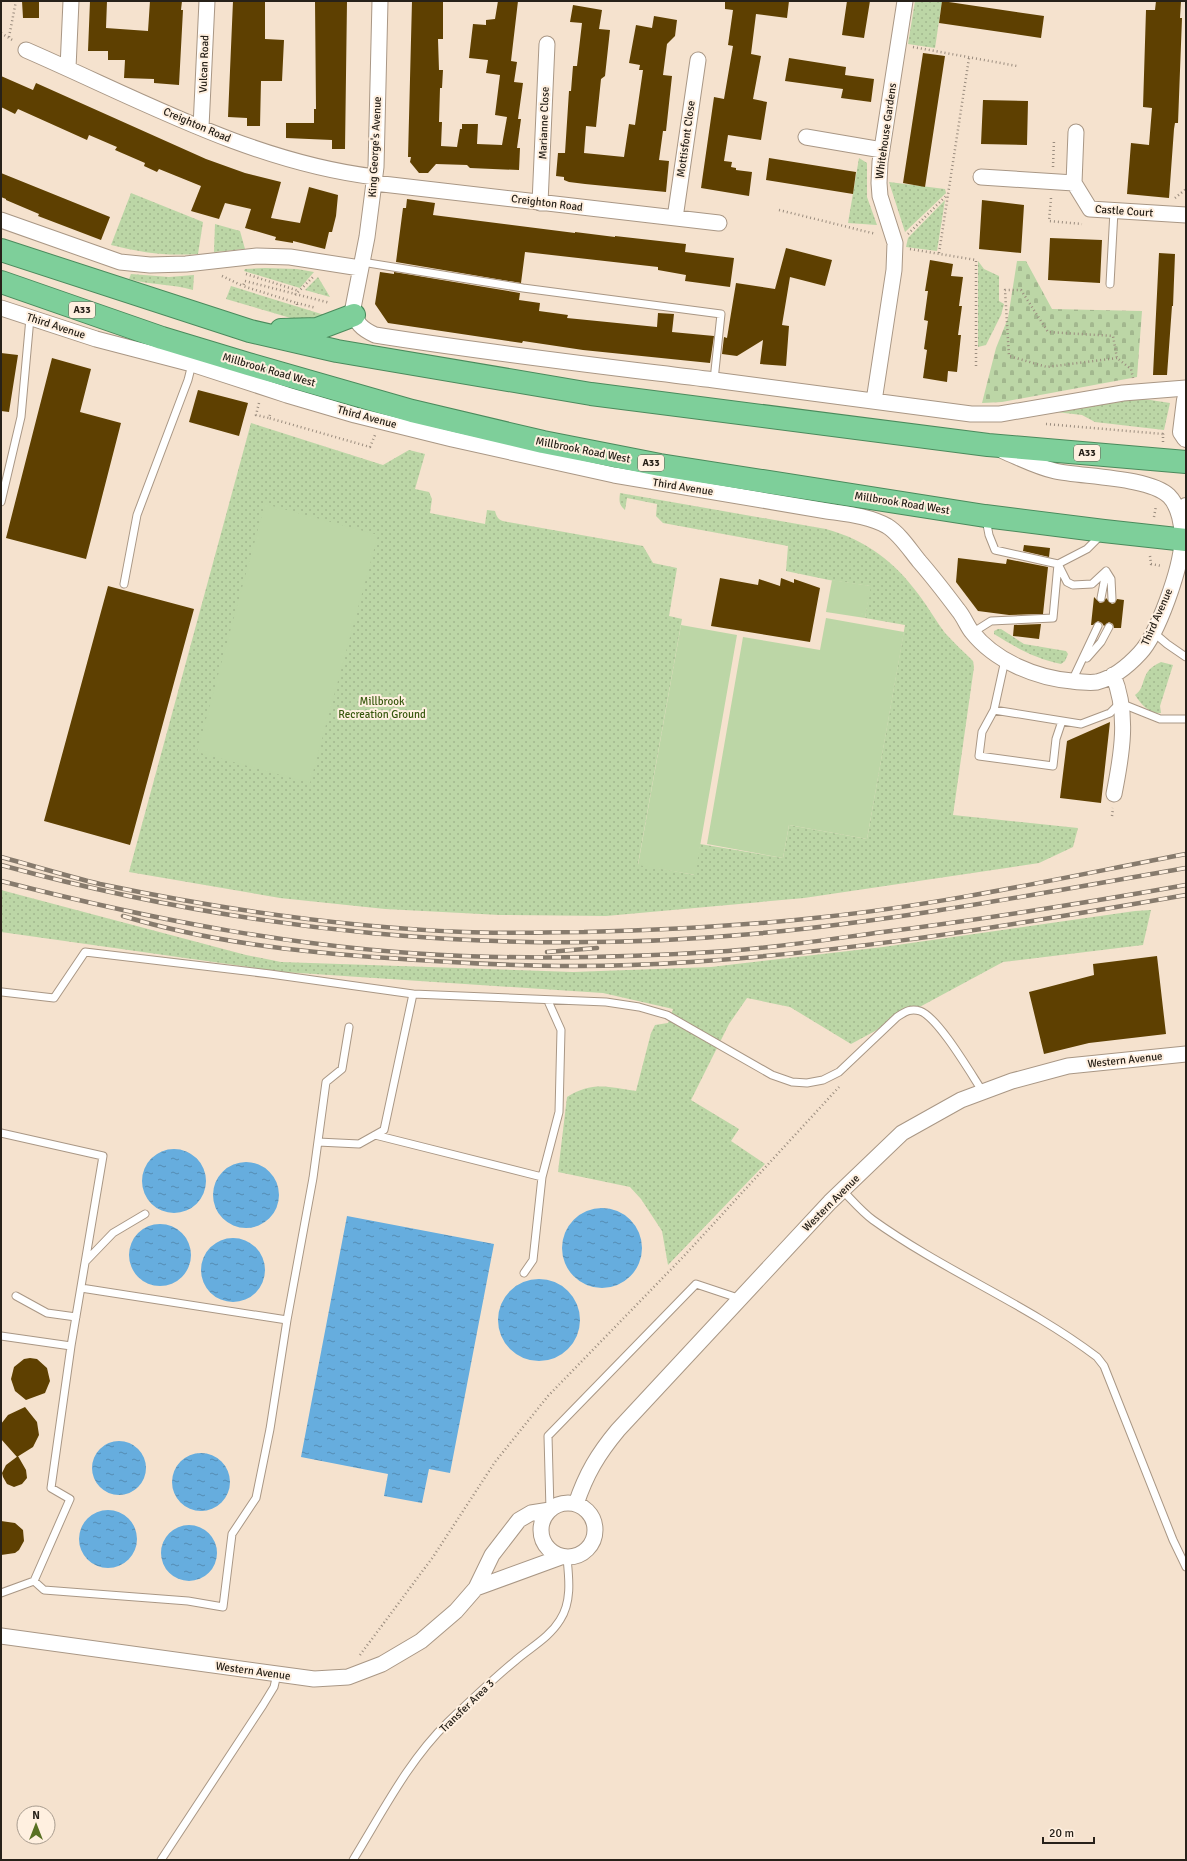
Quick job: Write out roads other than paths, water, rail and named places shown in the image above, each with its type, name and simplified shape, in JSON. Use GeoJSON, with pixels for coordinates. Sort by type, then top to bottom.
{"type":"FeatureCollection","features":[{"type":"Feature","properties":{"kind":"highway","name":"A33"},"geometry":{"type":"LineString","coordinates":[[1,250],[250,331],[337,350],[591,394],[988,445],[1186,462]]}},
{"type":"Feature","properties":{"kind":"highway","name":"Millbrook Road West"},"geometry":{"type":"LineString","coordinates":[[1,282],[162,338],[248,364],[435,416],[543,442],[660,465],[985,516],[1104,532],[1184,540]]}},
{"type":"Feature","properties":{"kind":"highway"},"geometry":{"type":"LineString","coordinates":[[250,331],[317,329],[354,312]]}},
{"type":"Feature","properties":{"kind":"street"},"geometry":{"type":"LineString","coordinates":[[68,68],[71,1]]}},
{"type":"Feature","properties":{"kind":"street","name":"Vulcan Road"},"geometry":{"type":"LineString","coordinates":[[201,127],[206,1]]}},
{"type":"Feature","properties":{"kind":"street","name":"King George's Avenue"},"geometry":{"type":"LineString","coordinates":[[354,312],[375,180],[378,130],[380,1]]}},
{"type":"Feature","properties":{"kind":"street","name":"Whitehouse Gardens"},"geometry":{"type":"LineString","coordinates":[[874,401],[894,270],[894,242],[880,196],[879,183],[882,150],[905,1]]}},
{"type":"Feature","properties":{"kind":"street","name":"Marianne Close"},"geometry":{"type":"LineString","coordinates":[[540,203],[547,44]]}},
{"type":"Feature","properties":{"kind":"street","name":"Creighton Road"},"geometry":{"type":"LineString","coordinates":[[26,50],[201,127],[274,155],[346,173],[375,180],[540,203],[719,223]]}},
{"type":"Feature","properties":{"kind":"street","name":"Mottisfont Close"},"geometry":{"type":"LineString","coordinates":[[675,218],[698,60]]}},
{"type":"Feature","properties":{"kind":"street"},"geometry":{"type":"LineString","coordinates":[[982,177],[1074,183],[1076,132]]}},
{"type":"Feature","properties":{"kind":"street"},"geometry":{"type":"LineString","coordinates":[[806,137],[882,150]]}},
{"type":"Feature","properties":{"kind":"street","name":"Castle Court"},"geometry":{"type":"LineString","coordinates":[[1074,183],[1090,209],[1186,215]]}},
{"type":"Feature","properties":{"kind":"street"},"geometry":{"type":"LineString","coordinates":[[1,220],[120,262],[150,265],[186,264],[257,256],[290,257],[328,263],[361,265]]}},
{"type":"Feature","properties":{"kind":"street","name":"Third Avenue"},"geometry":{"type":"LineString","coordinates":[[1,308],[96,339],[192,364],[287,395],[355,414],[557,463],[614,475],[835,512],[879,522],[889,528],[908,548],[960,612],[972,633],[991,650],[1006,660],[1027,671],[1051,679],[1097,682],[1113,675],[1141,652],[1153,632],[1178,567],[1184,540]]}},
{"type":"Feature","properties":{"kind":"street"},"geometry":{"type":"LineString","coordinates":[[354,312],[361,328],[375,335],[572,364],[714,380],[972,414],[1000,414],[1135,392],[1186,388]]}},
{"type":"Feature","properties":{"kind":"street"},"geometry":{"type":"LineString","coordinates":[[1186,400],[1182,432],[1186,438]]}},
{"type":"Feature","properties":{"kind":"street"},"geometry":{"type":"LineString","coordinates":[[988,445],[1054,471],[1134,482],[1149,486],[1167,494],[1176,506],[1184,540]]}},
{"type":"Feature","properties":{"kind":"street"},"geometry":{"type":"LineString","coordinates":[[1184,540],[1186,507]]}},
{"type":"Feature","properties":{"kind":"street"},"geometry":{"type":"LineString","coordinates":[[1113,675],[1119,689],[1122,707],[1122,756],[1114,794]]}},
{"type":"Feature","properties":{"kind":"street","name":"Western Avenue"},"geometry":{"type":"LineString","coordinates":[[576,1504],[590,1467],[602,1449],[842,1190],[902,1133],[961,1100],[1012,1080],[1068,1066],[1186,1054]]}},
{"type":"Feature","properties":{"kind":"street"},"geometry":{"type":"LineString","coordinates":[[567,1503],[576,1504],[584,1508],[590,1514],[594,1522],[594,1539],[590,1547],[584,1553],[576,1556],[564,1557],[476,1588],[492,1555],[519,1520],[531,1514],[550,1510],[558,1505],[567,1503]]}},
{"type":"Feature","properties":{"kind":"street"},"geometry":{"type":"LineString","coordinates":[[550,1510],[541,1524],[541,1533],[547,1548],[564,1557]]}},
{"type":"Feature","properties":{"kind":"street","name":"Western Avenue"},"geometry":{"type":"LineString","coordinates":[[1,1636],[314,1679],[348,1677],[382,1664],[421,1642],[456,1611],[476,1588]]}},
{"type":"Feature","properties":{"kind":"lane"},"geometry":{"type":"LineString","coordinates":[[1110,284],[1114,211]]}},
{"type":"Feature","properties":{"kind":"lane"},"geometry":{"type":"LineString","coordinates":[[361,265],[721,314],[714,380]]}},
{"type":"Feature","properties":{"kind":"lane"},"geometry":{"type":"LineString","coordinates":[[1,502],[21,416],[30,318]]}},
{"type":"Feature","properties":{"kind":"lane"},"geometry":{"type":"LineString","coordinates":[[124,584],[137,515],[188,380],[192,364]]}},
{"type":"Feature","properties":{"kind":"lane"},"geometry":{"type":"LineString","coordinates":[[985,516],[989,535],[995,550],[1058,564],[1088,549],[1104,532]]}},
{"type":"Feature","properties":{"kind":"lane"},"geometry":{"type":"LineString","coordinates":[[972,633],[991,621],[1053,618],[1058,564]]}},
{"type":"Feature","properties":{"kind":"lane"},"geometry":{"type":"LineString","coordinates":[[1058,564],[1067,582],[1073,585],[1092,584],[1106,571]]}},
{"type":"Feature","properties":{"kind":"lane"},"geometry":{"type":"LineString","coordinates":[[1101,598],[1106,571]]}},
{"type":"Feature","properties":{"kind":"lane"},"geometry":{"type":"LineString","coordinates":[[1106,571],[1111,579],[1112,599]]}},
{"type":"Feature","properties":{"kind":"lane"},"geometry":{"type":"LineString","coordinates":[[1072,681],[1098,626]]}},
{"type":"Feature","properties":{"kind":"lane"},"geometry":{"type":"LineString","coordinates":[[1081,664],[1101,642],[1109,627]]}},
{"type":"Feature","properties":{"kind":"lane"},"geometry":{"type":"LineString","coordinates":[[1153,632],[1186,657]]}},
{"type":"Feature","properties":{"kind":"lane"},"geometry":{"type":"LineString","coordinates":[[1006,660],[994,710],[982,732],[979,756],[1053,766],[1056,739],[1062,721]]}},
{"type":"Feature","properties":{"kind":"lane"},"geometry":{"type":"LineString","coordinates":[[994,710],[1081,724],[1110,713],[1120,702],[1160,720],[1186,719]]}},
{"type":"Feature","properties":{"kind":"lane"},"geometry":{"type":"LineString","coordinates":[[1,993],[54,998],[85,952],[262,973],[414,994],[622,1004],[667,1015],[772,1075],[792,1082],[807,1083],[823,1080],[839,1072],[897,1016],[908,1010],[921,1011],[934,1020],[984,1092]]}},
{"type":"Feature","properties":{"kind":"lane"},"geometry":{"type":"LineString","coordinates":[[318,1142],[359,1144],[384,1130],[414,994]]}},
{"type":"Feature","properties":{"kind":"lane"},"geometry":{"type":"LineString","coordinates":[[524,1273],[532,1260],[542,1176],[559,1112],[561,1030],[548,1001]]}},
{"type":"Feature","properties":{"kind":"lane"},"geometry":{"type":"LineString","coordinates":[[34,1581],[44,1590],[188,1601],[223,1608],[232,1534],[256,1498],[270,1429],[287,1320],[313,1178],[326,1082],[342,1069],[349,1027]]}},
{"type":"Feature","properties":{"kind":"lane"},"geometry":{"type":"LineString","coordinates":[[1,1133],[103,1156],[71,1346],[51,1488],[70,1499],[34,1581],[1,1593]]}},
{"type":"Feature","properties":{"kind":"lane"},"geometry":{"type":"LineString","coordinates":[[375,1135],[542,1176]]}},
{"type":"Feature","properties":{"kind":"lane"},"geometry":{"type":"LineString","coordinates":[[842,1190],[872,1219],[908,1243],[1029,1312],[1097,1357],[1104,1366],[1173,1540],[1186,1567]]}},
{"type":"Feature","properties":{"kind":"lane"},"geometry":{"type":"LineString","coordinates":[[86,1261],[113,1233],[145,1214]]}},
{"type":"Feature","properties":{"kind":"lane"},"geometry":{"type":"LineString","coordinates":[[550,1510],[548,1436],[696,1284],[741,1299]]}},
{"type":"Feature","properties":{"kind":"lane"},"geometry":{"type":"LineString","coordinates":[[81,1288],[287,1320]]}},
{"type":"Feature","properties":{"kind":"lane"},"geometry":{"type":"LineString","coordinates":[[16,1296],[47,1313],[76,1317]]}},
{"type":"Feature","properties":{"kind":"lane"},"geometry":{"type":"LineString","coordinates":[[1,1336],[71,1346]]}},
{"type":"Feature","properties":{"kind":"lane","name":"Transfer Area 3"},"geometry":{"type":"LineString","coordinates":[[353,1860],[412,1765],[446,1724],[517,1660],[543,1640],[561,1619],[568,1597],[570,1579],[564,1557]]}},
{"type":"Feature","properties":{"kind":"lane"},"geometry":{"type":"LineString","coordinates":[[161,1860],[263,1705],[274,1687],[277,1674]]}},
{"type":"Feature","properties":{"kind":"water"},"geometry":{"type":"Polygon","coordinates":[[[168,1149],[180,1149],[197,1158],[204,1169],[206,1181],[204,1193],[197,1204],[180,1213],[168,1213],[156,1208],[147,1199],[142,1187],[142,1175],[147,1163],[156,1154],[168,1149]]]}},
{"type":"Feature","properties":{"kind":"water"},"geometry":{"type":"Polygon","coordinates":[[[246,1162],[259,1164],[274,1177],[277,1182],[279,1195],[277,1208],[264,1223],[259,1226],[246,1228],[233,1226],[218,1213],[215,1208],[213,1195],[215,1182],[228,1167],[233,1164],[246,1162]]]}},
{"type":"Feature","properties":{"kind":"water"},"geometry":{"type":"Polygon","coordinates":[[[602,1208],[617,1211],[630,1220],[639,1233],[642,1248],[639,1263],[630,1276],[617,1285],[602,1288],[587,1285],[574,1276],[565,1263],[562,1248],[565,1233],[574,1220],[587,1211],[602,1208]]]}},
{"type":"Feature","properties":{"kind":"water"},"geometry":{"type":"Polygon","coordinates":[[[347,1216],[494,1244],[450,1473],[429,1469],[422,1503],[384,1496],[388,1474],[301,1457],[347,1216]]]}},
{"type":"Feature","properties":{"kind":"water"},"geometry":{"type":"Polygon","coordinates":[[[154,1224],[166,1224],[182,1233],[189,1243],[191,1255],[189,1267],[182,1277],[166,1286],[154,1286],[143,1281],[134,1272],[129,1261],[129,1249],[134,1238],[143,1229],[154,1224]]]}},
{"type":"Feature","properties":{"kind":"water"},"geometry":{"type":"Polygon","coordinates":[[[227,1238],[239,1238],[256,1247],[263,1258],[265,1270],[263,1282],[256,1293],[239,1302],[227,1302],[215,1297],[206,1288],[201,1276],[201,1264],[206,1252],[215,1243],[227,1238]]]}},
{"type":"Feature","properties":{"kind":"water"},"geometry":{"type":"Polygon","coordinates":[[[539,1279],[555,1282],[568,1291],[577,1304],[580,1320],[577,1336],[568,1349],[555,1358],[539,1361],[523,1358],[510,1349],[501,1336],[498,1320],[501,1304],[510,1291],[523,1282],[539,1279]]]}},
{"type":"Feature","properties":{"kind":"water"},"geometry":{"type":"Polygon","coordinates":[[[114,1441],[124,1441],[134,1445],[142,1453],[146,1463],[146,1473],[142,1483],[134,1491],[124,1495],[114,1495],[104,1491],[96,1483],[92,1473],[92,1463],[96,1453],[104,1445],[114,1441]]]}},
{"type":"Feature","properties":{"kind":"water"},"geometry":{"type":"Polygon","coordinates":[[[195,1453],[207,1453],[222,1461],[230,1476],[230,1488],[222,1503],[207,1511],[195,1511],[180,1503],[172,1488],[172,1476],[180,1461],[195,1453]]]}},
{"type":"Feature","properties":{"kind":"water"},"geometry":{"type":"Polygon","coordinates":[[[102,1510],[114,1510],[129,1518],[137,1533],[137,1545],[129,1560],[114,1568],[102,1568],[87,1560],[79,1545],[79,1533],[87,1518],[102,1510]]]}},
{"type":"Feature","properties":{"kind":"water"},"geometry":{"type":"Polygon","coordinates":[[[189,1525],[200,1527],[209,1533],[215,1542],[217,1553],[215,1564],[209,1573],[200,1579],[189,1581],[178,1579],[169,1573],[163,1564],[161,1553],[163,1542],[169,1533],[178,1527],[189,1525]]]}},
{"type":"Feature","properties":{"kind":"railway"},"geometry":{"type":"LineString","coordinates":[[1,857],[100,884],[281,916],[418,930],[509,933],[674,929],[764,923],[870,912],[1051,881],[1186,854]]}},
{"type":"Feature","properties":{"kind":"railway"},"geometry":{"type":"LineString","coordinates":[[1,865],[93,888],[186,907],[279,922],[374,933],[468,940],[563,942],[657,940],[752,934],[861,922],[969,906],[1186,868]]}},
{"type":"Feature","properties":{"kind":"railway"},"geometry":{"type":"LineString","coordinates":[[1,881],[173,920],[288,940],[404,953],[529,957],[662,955],[767,947],[997,916],[1186,885]]}},
{"type":"Feature","properties":{"kind":"railway"},"geometry":{"type":"LineString","coordinates":[[123,916],[188,933],[321,953],[479,964],[601,966],[770,956],[840,948],[979,929],[1186,895]]}},
{"type":"Feature","properties":{"kind":"railway"},"geometry":{"type":"LineString","coordinates":[[547,952],[597,948]]}},
{"type":"Feature","properties":{"kind":"park label","name":"Millbrook Recreation Ground"},"geometry":{"type":"Point","coordinates":[382,707]}}]}
